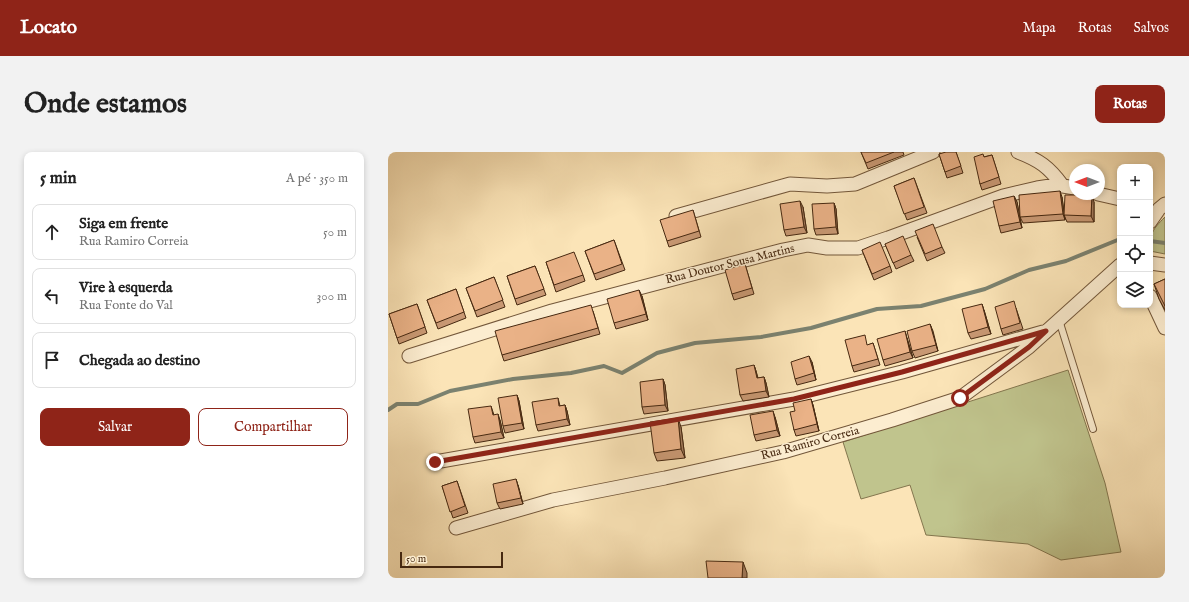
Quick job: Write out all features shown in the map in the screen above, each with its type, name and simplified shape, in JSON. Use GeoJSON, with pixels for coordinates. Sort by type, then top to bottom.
{"type":"FeatureCollection","features":[{"type":"Feature","properties":{"kind":"street"},"geometry":{"type":"LineString","coordinates":[[663,220],[790,184],[827,186],[856,184],[933,152]]}},
{"type":"Feature","properties":{"kind":"street"},"geometry":{"type":"LineString","coordinates":[[1018,152],[1033,158],[1046,166],[1069,187]]}},
{"type":"Feature","properties":{"kind":"street","name":"Rua Doutor Sousa Martins"},"geometry":{"type":"LineString","coordinates":[[409,356],[552,311],[713,268],[808,245],[827,248],[858,248],[1003,196],[1037,188],[1069,187]]}},
{"type":"Feature","properties":{"kind":"street"},"geometry":{"type":"LineString","coordinates":[[1105,196],[1117,198]]}},
{"type":"Feature","properties":{"kind":"street"},"geometry":{"type":"LineString","coordinates":[[1153,216],[1158,206]]}},
{"type":"Feature","properties":{"kind":"street"},"geometry":{"type":"LineString","coordinates":[[1153,263],[1165,265]]}},
{"type":"Feature","properties":{"kind":"street","name":"Rua Ramiro Correia"},"geometry":{"type":"LineString","coordinates":[[456,528],[553,500],[665,478],[783,452],[960,398],[971,391],[1046,331],[1117,268]]}},
{"type":"Feature","properties":{"kind":"street"},"geometry":{"type":"LineString","coordinates":[[1153,302],[1165,328]]}},
{"type":"Feature","properties":{"kind":"street"},"geometry":{"type":"LineString","coordinates":[[435,462],[794,399],[902,372],[1046,331]]}},
{"type":"Feature","properties":{"kind":"lane"},"geometry":{"type":"LineString","coordinates":[[1059,320],[1092,429]]}},
{"type":"Feature","properties":{"kind":"green space"},"geometry":{"type":"Polygon","coordinates":[[[1165,217],[1165,254],[1153,252],[1153,232],[1157,225],[1165,217]]]}},
{"type":"Feature","properties":{"kind":"green space"},"geometry":{"type":"Polygon","coordinates":[[[1068,370],[1105,483],[1121,552],[1061,560],[1028,544],[926,535],[910,485],[861,499],[843,442],[1068,370]]]}},
{"type":"Feature","properties":{"kind":"building"},"geometry":{"type":"Polygon","coordinates":[[[861,152],[894,152],[866,163],[861,152]]]}},
{"type":"Feature","properties":{"kind":"building"},"geometry":{"type":"Polygon","coordinates":[[[956,152],[961,166],[945,172],[939,154],[956,152]]]}},
{"type":"Feature","properties":{"kind":"building"},"geometry":{"type":"Polygon","coordinates":[[[983,154],[984,157],[992,155],[999,177],[980,184],[974,157],[983,154]]]}},
{"type":"Feature","properties":{"kind":"building"},"geometry":{"type":"Polygon","coordinates":[[[914,178],[924,207],[904,214],[894,186],[914,178]]]}},
{"type":"Feature","properties":{"kind":"building"},"geometry":{"type":"Polygon","coordinates":[[[1060,191],[1063,214],[1020,217],[1019,195],[1060,191]]]}},
{"type":"Feature","properties":{"kind":"building"},"geometry":{"type":"Polygon","coordinates":[[[1065,195],[1069,195],[1069,200],[1092,200],[1091,216],[1064,215],[1065,195]]]}},
{"type":"Feature","properties":{"kind":"building"},"geometry":{"type":"Polygon","coordinates":[[[1014,196],[1020,222],[999,226],[993,201],[1014,196]]]}},
{"type":"Feature","properties":{"kind":"building"},"geometry":{"type":"Polygon","coordinates":[[[800,201],[804,227],[784,230],[780,204],[800,201]]]}},
{"type":"Feature","properties":{"kind":"building"},"geometry":{"type":"Polygon","coordinates":[[[834,203],[836,227],[814,229],[812,204],[834,203]]]}},
{"type":"Feature","properties":{"kind":"building"},"geometry":{"type":"Polygon","coordinates":[[[693,210],[699,231],[667,241],[660,220],[693,210]]]}},
{"type":"Feature","properties":{"kind":"building"},"geometry":{"type":"Polygon","coordinates":[[[933,224],[942,247],[925,254],[915,231],[933,224]]]}},
{"type":"Feature","properties":{"kind":"building"},"geometry":{"type":"Polygon","coordinates":[[[903,236],[911,255],[893,263],[885,244],[903,236]]]}},
{"type":"Feature","properties":{"kind":"building"},"geometry":{"type":"Polygon","coordinates":[[[614,240],[622,264],[594,274],[585,251],[614,240]]]}},
{"type":"Feature","properties":{"kind":"building"},"geometry":{"type":"Polygon","coordinates":[[[880,242],[890,266],[872,274],[862,250],[880,242]]]}},
{"type":"Feature","properties":{"kind":"building"},"geometry":{"type":"Polygon","coordinates":[[[574,252],[583,275],[554,285],[546,262],[574,252]]]}},
{"type":"Feature","properties":{"kind":"building"},"geometry":{"type":"Polygon","coordinates":[[[745,264],[752,288],[732,294],[725,270],[745,264]]]}},
{"type":"Feature","properties":{"kind":"building"},"geometry":{"type":"Polygon","coordinates":[[[535,266],[544,289],[515,299],[507,276],[535,266]]]}},
{"type":"Feature","properties":{"kind":"building"},"geometry":{"type":"Polygon","coordinates":[[[494,277],[503,300],[475,311],[466,288],[494,277]]]}},
{"type":"Feature","properties":{"kind":"building"},"geometry":{"type":"Polygon","coordinates":[[[1165,279],[1165,306],[1154,284],[1165,279]]]}},
{"type":"Feature","properties":{"kind":"building"},"geometry":{"type":"Polygon","coordinates":[[[456,289],[464,312],[436,323],[427,300],[456,289]]]}},
{"type":"Feature","properties":{"kind":"building"},"geometry":{"type":"Polygon","coordinates":[[[639,290],[646,314],[614,323],[607,299],[639,290]]]}},
{"type":"Feature","properties":{"kind":"building"},"geometry":{"type":"Polygon","coordinates":[[[1014,301],[1020,323],[1001,329],[995,307],[1014,301]]]}},
{"type":"Feature","properties":{"kind":"building"},"geometry":{"type":"Polygon","coordinates":[[[417,304],[425,327],[397,338],[389,314],[417,304]]]}},
{"type":"Feature","properties":{"kind":"building"},"geometry":{"type":"Polygon","coordinates":[[[982,304],[988,327],[968,333],[962,309],[982,304]]]}},
{"type":"Feature","properties":{"kind":"building"},"geometry":{"type":"Polygon","coordinates":[[[591,305],[598,328],[502,355],[495,331],[591,305]]]}},
{"type":"Feature","properties":{"kind":"building"},"geometry":{"type":"Polygon","coordinates":[[[930,324],[936,345],[912,351],[907,331],[930,324]]]}},
{"type":"Feature","properties":{"kind":"building"},"geometry":{"type":"Polygon","coordinates":[[[905,331],[910,352],[883,360],[877,339],[905,331]]]}},
{"type":"Feature","properties":{"kind":"building"},"geometry":{"type":"Polygon","coordinates":[[[865,335],[867,345],[873,343],[878,359],[852,366],[845,340],[865,335]]]}},
{"type":"Feature","properties":{"kind":"building"},"geometry":{"type":"Polygon","coordinates":[[[809,356],[814,373],[795,379],[791,362],[809,356]]]}},
{"type":"Feature","properties":{"kind":"building"},"geometry":{"type":"Polygon","coordinates":[[[754,365],[757,378],[764,377],[766,391],[740,395],[736,369],[754,365]]]}},
{"type":"Feature","properties":{"kind":"building"},"geometry":{"type":"Polygon","coordinates":[[[663,379],[665,405],[642,407],[640,382],[663,379]]]}},
{"type":"Feature","properties":{"kind":"building"},"geometry":{"type":"Polygon","coordinates":[[[517,395],[522,423],[503,426],[498,398],[517,395]]]}},
{"type":"Feature","properties":{"kind":"building"},"geometry":{"type":"Polygon","coordinates":[[[558,398],[559,406],[565,405],[567,419],[536,425],[532,402],[558,398]]]}},
{"type":"Feature","properties":{"kind":"building"},"geometry":{"type":"Polygon","coordinates":[[[811,399],[817,424],[794,430],[790,412],[795,411],[793,403],[811,399]]]}},
{"type":"Feature","properties":{"kind":"building"},"geometry":{"type":"Polygon","coordinates":[[[491,406],[493,415],[498,414],[501,432],[473,437],[468,409],[491,406]]]}},
{"type":"Feature","properties":{"kind":"building"},"geometry":{"type":"Polygon","coordinates":[[[773,411],[777,430],[754,435],[750,415],[773,411]]]}},
{"type":"Feature","properties":{"kind":"building"},"geometry":{"type":"Polygon","coordinates":[[[678,418],[681,449],[654,453],[650,422],[678,418]]]}},
{"type":"Feature","properties":{"kind":"building"},"geometry":{"type":"Polygon","coordinates":[[[516,479],[521,498],[497,503],[493,484],[516,479]]]}},
{"type":"Feature","properties":{"kind":"building"},"geometry":{"type":"Polygon","coordinates":[[[457,481],[465,506],[450,512],[442,486],[457,481]]]}},
{"type":"Feature","properties":{"kind":"building"},"geometry":{"type":"Polygon","coordinates":[[[706,561],[743,562],[742,578],[708,578],[706,561]]]}},
{"type":"Feature","properties":{"kind":"waterway"},"geometry":{"type":"LineString","coordinates":[[388,410],[397,404],[418,404],[450,391],[513,379],[571,373],[604,366],[622,373],[657,353],[695,343],[761,337],[811,328],[877,309],[921,306],[985,289],[1029,270],[1066,261],[1117,240]]}},
{"type":"Feature","properties":{"kind":"waterway"},"geometry":{"type":"LineString","coordinates":[[1153,241],[1165,243]]}},
{"type":"Feature","properties":{"kind":"route"},"geometry":{"type":"LineString","coordinates":[[435,462],[794,399],[902,372],[1046,331],[1029,347],[960,398]]}}]}
